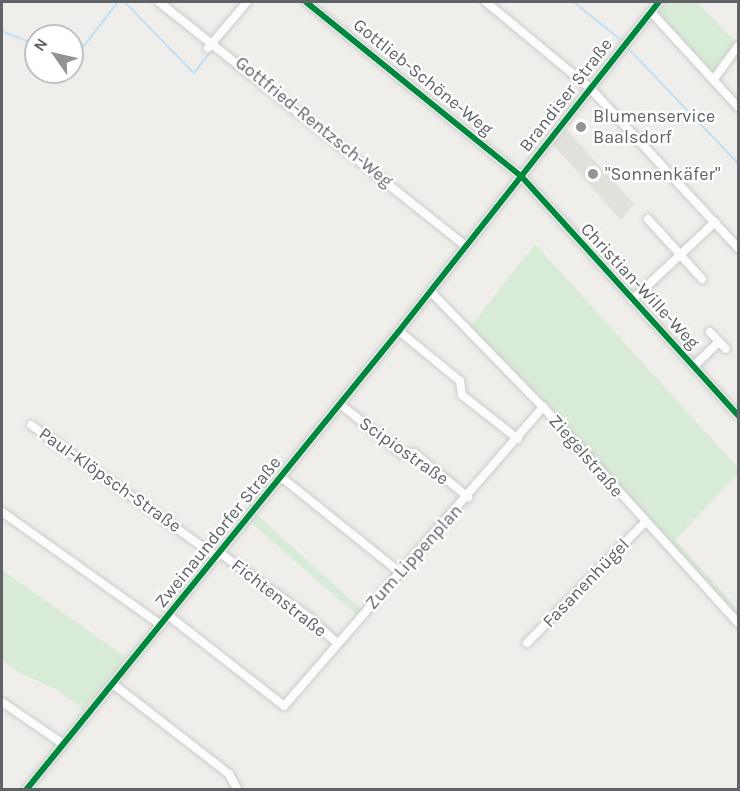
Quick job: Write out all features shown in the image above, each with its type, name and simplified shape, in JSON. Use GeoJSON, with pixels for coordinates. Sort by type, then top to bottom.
{"type":"FeatureCollection","features":[{"type":"Feature","properties":{"kind":"street","name":"Gottfried-Rentzsch-Weg"},"geometry":{"type":"LineString","coordinates":[[159,2],[210,45],[466,246]]}},
{"type":"Feature","properties":{"kind":"street"},"geometry":{"type":"LineString","coordinates":[[210,45],[248,2]]}},
{"type":"Feature","properties":{"kind":"street","name":"Gottlieb-Schöne-Weg"},"geometry":{"type":"LineString","coordinates":[[306,2],[521,176]]}},
{"type":"Feature","properties":{"kind":"street"},"geometry":{"type":"LineString","coordinates":[[486,2],[591,88],[738,248]]}},
{"type":"Feature","properties":{"kind":"street","name":"Brandiser Straße"},"geometry":{"type":"LineString","coordinates":[[431,292],[659,2]]}},
{"type":"Feature","properties":{"kind":"street"},"geometry":{"type":"LineString","coordinates":[[651,12],[738,107]]}},
{"type":"Feature","properties":{"kind":"street"},"geometry":{"type":"LineString","coordinates":[[714,79],[738,46]]}},
{"type":"Feature","properties":{"kind":"street","name":"Christian-Wille-Weg"},"geometry":{"type":"LineString","coordinates":[[521,176],[738,415]]}},
{"type":"Feature","properties":{"kind":"street"},"geometry":{"type":"LineString","coordinates":[[648,219],[702,279]]}},
{"type":"Feature","properties":{"kind":"street"},"geometry":{"type":"LineString","coordinates":[[632,300],[715,222]]}},
{"type":"Feature","properties":{"kind":"street","name":"Zweinaundorfer Straße"},"geometry":{"type":"LineString","coordinates":[[26,789],[431,292]]}},
{"type":"Feature","properties":{"kind":"street","name":"Ziegelstraße"},"geometry":{"type":"LineString","coordinates":[[431,292],[543,407],[738,623]]}},
{"type":"Feature","properties":{"kind":"street"},"geometry":{"type":"LineString","coordinates":[[399,332],[460,381],[462,394],[518,439]]}},
{"type":"Feature","properties":{"kind":"street","name":"Christian-Wille-Weg"},"geometry":{"type":"LineString","coordinates":[[710,332],[726,349]]}},
{"type":"Feature","properties":{"kind":"street","name":"Christian-Wille-Weg"},"geometry":{"type":"LineString","coordinates":[[694,366],[719,342]]}},
{"type":"Feature","properties":{"kind":"street","name":"Scipiostraße"},"geometry":{"type":"LineString","coordinates":[[340,404],[402,454],[414,453],[468,497]]}},
{"type":"Feature","properties":{"kind":"street","name":"Zum Lippenplan"},"geometry":{"type":"LineString","coordinates":[[169,616],[284,706],[533,422],[543,407]]}},
{"type":"Feature","properties":{"kind":"street","name":"Paul-Klöpsch-Straße"},"geometry":{"type":"LineString","coordinates":[[31,425],[219,555]]}},
{"type":"Feature","properties":{"kind":"street"},"geometry":{"type":"LineString","coordinates":[[281,477],[401,573]]}},
{"type":"Feature","properties":{"kind":"street"},"geometry":{"type":"LineString","coordinates":[[2,512],[161,625]]}},
{"type":"Feature","properties":{"kind":"street","name":"Fasanenhügel"},"geometry":{"type":"LineString","coordinates":[[527,643],[645,522]]}},
{"type":"Feature","properties":{"kind":"street","name":"Fichtenstraße"},"geometry":{"type":"LineString","coordinates":[[219,555],[310,618],[337,644]]}},
{"type":"Feature","properties":{"kind":"street"},"geometry":{"type":"LineString","coordinates":[[113,684],[229,774],[238,789]]}},
{"type":"Feature","properties":{"kind":"street"},"geometry":{"type":"LineString","coordinates":[[2,702],[63,744]]}},
{"type":"Feature","properties":{"kind":"shaded area","name":"\"Sonnenkäfer\""},"geometry":{"type":"Polygon","coordinates":[[[566,129],[634,204],[621,220],[553,145],[566,129]]]}},
{"type":"Feature","properties":{"kind":"green space"},"geometry":{"type":"Polygon","coordinates":[[[665,2],[697,2],[737,44],[723,62],[720,60],[713,73],[656,13],[665,2]]]}},
{"type":"Feature","properties":{"kind":"green space"},"geometry":{"type":"Polygon","coordinates":[[[535,244],[738,468],[738,473],[675,540],[738,609],[738,619],[470,327],[535,244]]]}},
{"type":"Feature","properties":{"kind":"green space"},"geometry":{"type":"Polygon","coordinates":[[[256,514],[363,611],[358,616],[250,522],[256,514]]]}},
{"type":"Feature","properties":{"kind":"green space"},"geometry":{"type":"Polygon","coordinates":[[[2,570],[126,657],[94,701],[91,699],[84,708],[85,711],[58,690],[18,672],[2,659],[2,570]]]}},
{"type":"Feature","properties":{"kind":"waterway"},"geometry":{"type":"LineString","coordinates":[[84,46],[118,2]]}},
{"type":"Feature","properties":{"kind":"waterway"},"geometry":{"type":"LineString","coordinates":[[125,2],[194,73],[213,49]]}},
{"type":"Feature","properties":{"kind":"waterway"},"geometry":{"type":"LineString","coordinates":[[574,2],[620,39]]}},
{"type":"Feature","properties":{"kind":"waterway"},"geometry":{"type":"LineString","coordinates":[[2,31],[24,40]]}},
{"type":"Feature","properties":{"kind":"waterway"},"geometry":{"type":"LineString","coordinates":[[219,41],[227,31]]}},
{"type":"Feature","properties":{"kind":"waterway"},"geometry":{"type":"LineString","coordinates":[[628,48],[738,163]]}},
{"type":"Feature","properties":{"kind":"cycle path"},"geometry":{"type":"LineString","coordinates":[[306,2],[521,176],[738,415]]}},
{"type":"Feature","properties":{"kind":"cycle path"},"geometry":{"type":"LineString","coordinates":[[26,790],[399,331],[659,2]]}},
{"type":"Feature","properties":{"kind":"place","name":"Blumenservice Baalsdorf"},"geometry":{"type":"Point","coordinates":[581,127]}},
{"type":"Feature","properties":{"kind":"place","name":"\"Sonnenkäfer\""},"geometry":{"type":"Point","coordinates":[593,174]}}]}
